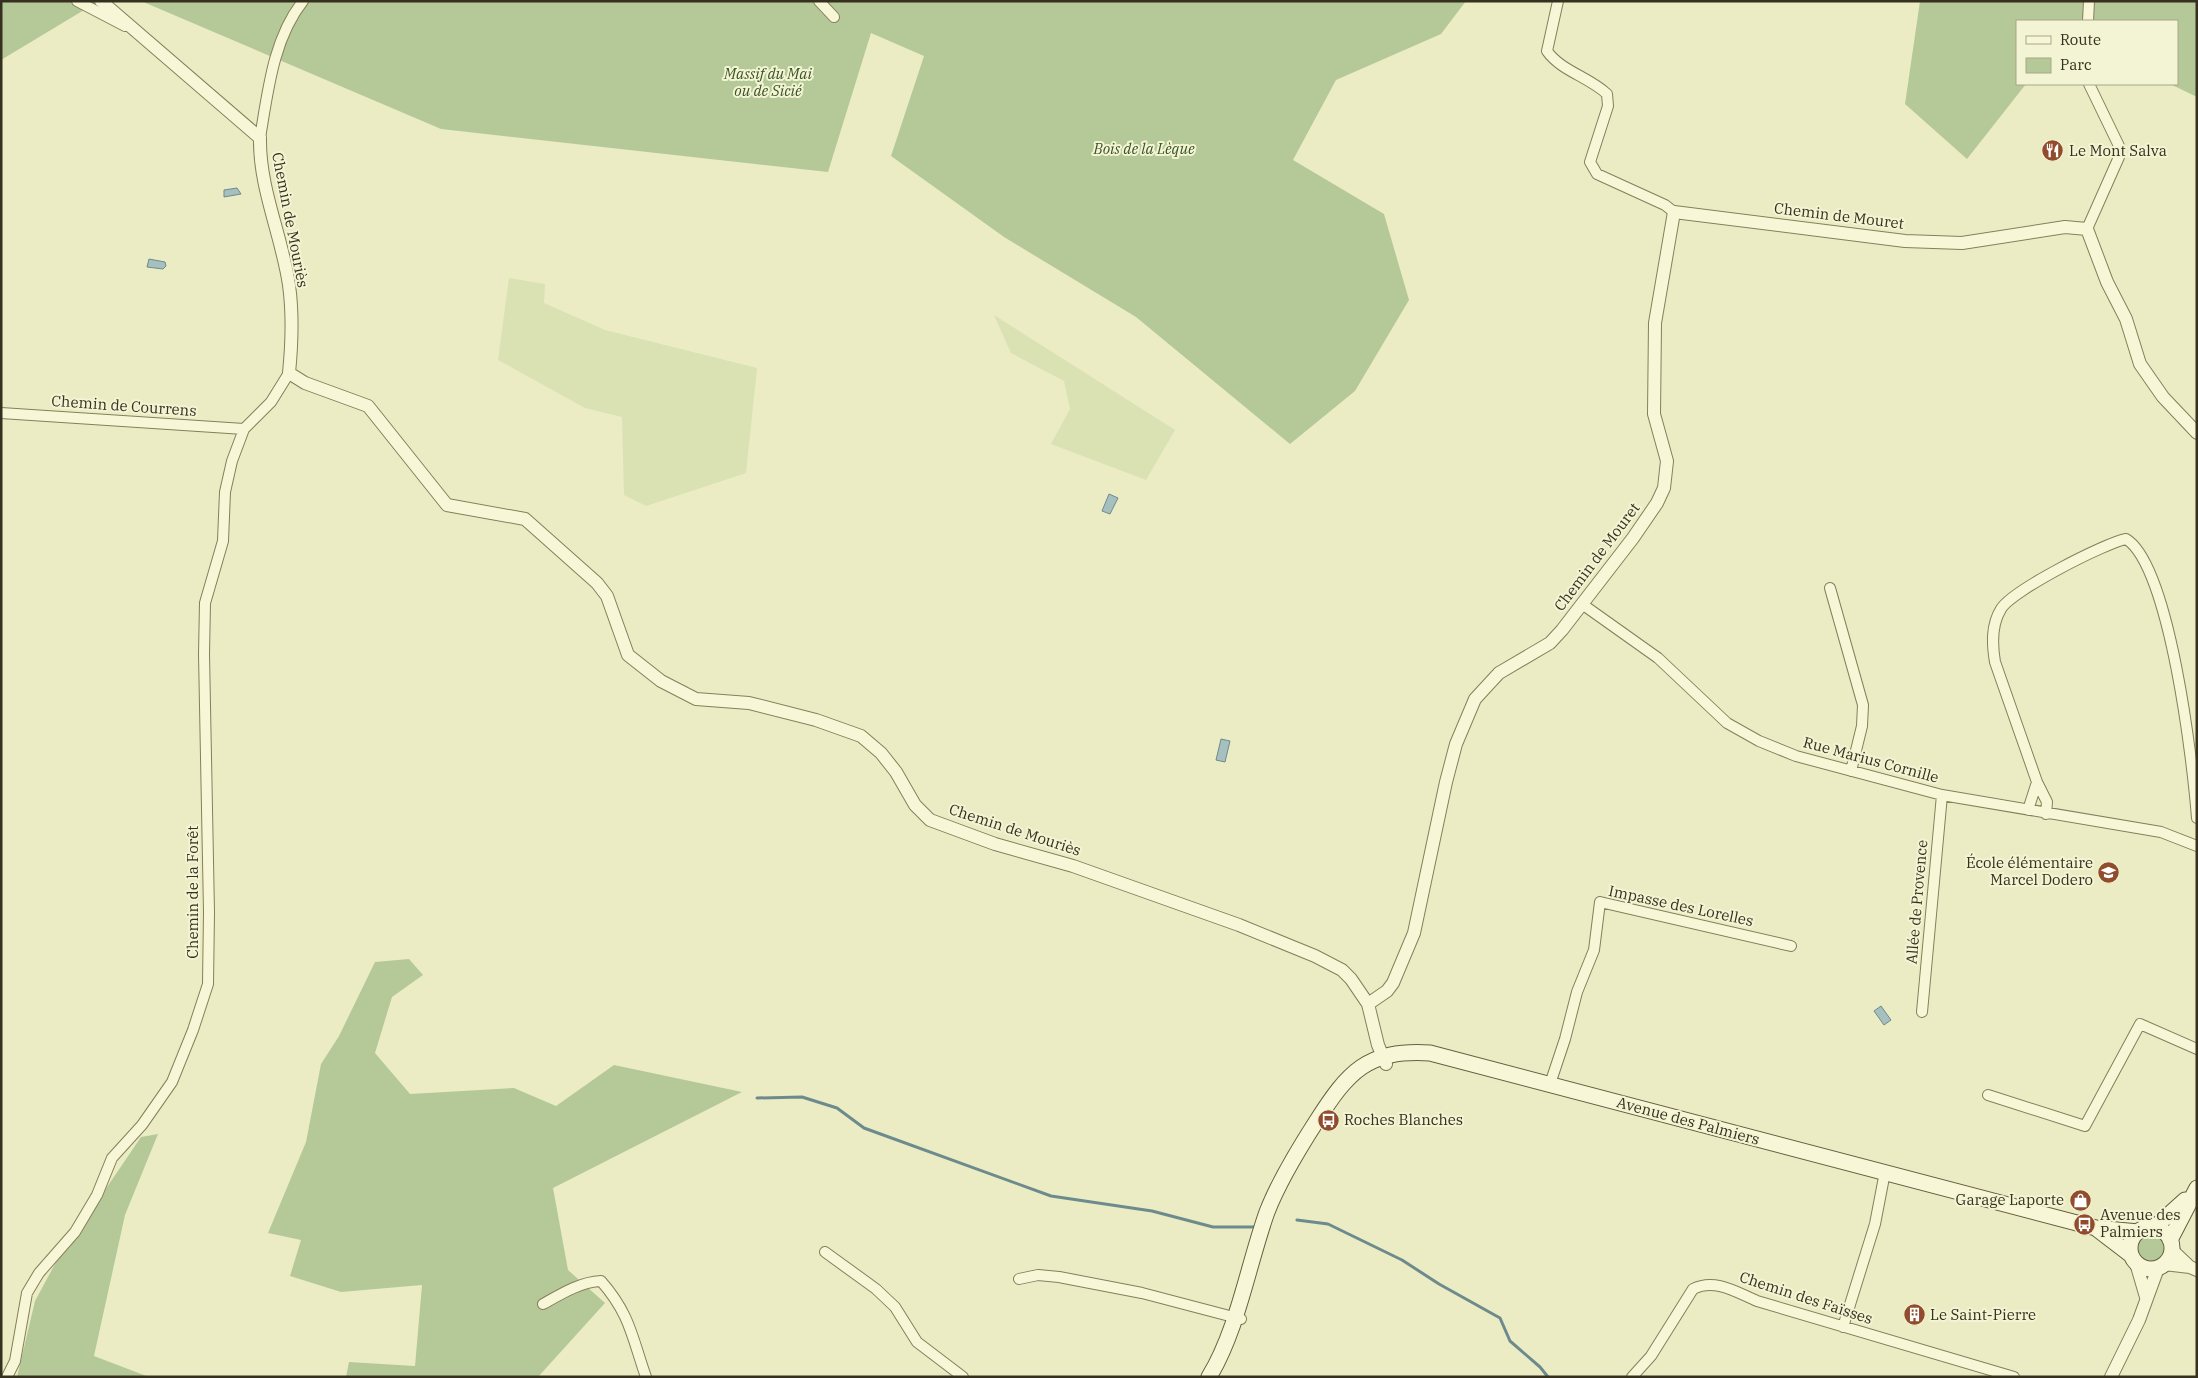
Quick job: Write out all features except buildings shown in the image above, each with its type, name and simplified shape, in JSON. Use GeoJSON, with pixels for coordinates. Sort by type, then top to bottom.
{"type":"FeatureCollection","features":[{"type":"Feature","properties":{"kind":"main road","name":"Avenue des Palmiers"},"geometry":{"type":"LineString","coordinates":[[1238,1318],[1268,1210],[1295,1156],[1344,1082],[1360,1067],[1384,1060],[1393,1053],[1430,1053],[2096,1228],[2122,1232],[2138,1232]]}},
{"type":"Feature","properties":{"kind":"main road"},"geometry":{"type":"LineString","coordinates":[[2196,1189],[2161,1266],[2146,1269],[2134,1259],[2131,1243],[2138,1232],[2154,1228],[2196,1189]]}},
{"type":"Feature","properties":{"kind":"main road","name":"Avenue des Palmiers"},"geometry":{"type":"LineString","coordinates":[[2096,1228],[2134,1259]]}},
{"type":"Feature","properties":{"kind":"main road"},"geometry":{"type":"LineString","coordinates":[[2154,1228],[2166,1234],[2170,1244]]}},
{"type":"Feature","properties":{"kind":"main road"},"geometry":{"type":"LineString","coordinates":[[1209,1377],[1238,1318]]}},
{"type":"Feature","properties":{"kind":"main road"},"geometry":{"type":"LineString","coordinates":[[1219,1377],[1238,1318]]}},
{"type":"Feature","properties":{"kind":"street"},"geometry":{"type":"LineString","coordinates":[[76,1],[131,29]]}},
{"type":"Feature","properties":{"kind":"street"},"geometry":{"type":"LineString","coordinates":[[102,1],[131,29],[260,138],[280,42],[292,16],[304,1]]}},
{"type":"Feature","properties":{"kind":"street"},"geometry":{"type":"LineString","coordinates":[[819,1],[834,17]]}},
{"type":"Feature","properties":{"kind":"street"},"geometry":{"type":"LineString","coordinates":[[1558,1],[1547,51],[1554,60],[1598,85],[1608,94],[1608,106],[1590,162],[1597,174],[1665,205],[1674,212]]}},
{"type":"Feature","properties":{"kind":"street"},"geometry":{"type":"LineString","coordinates":[[2088,20],[2089,1]]}},
{"type":"Feature","properties":{"kind":"street"},"geometry":{"type":"LineString","coordinates":[[2089,85],[2118,146],[2119,157],[2087,229],[2107,282],[2126,318],[2140,364],[2163,397],[2197,432]]}},
{"type":"Feature","properties":{"kind":"street","name":"Chemin de Mouriès"},"geometry":{"type":"LineString","coordinates":[[260,138],[262,171],[289,285],[292,338],[288,373],[305,384],[368,406],[447,505],[525,519],[597,583],[607,596],[628,655],[661,681],[696,700],[749,703],[816,720],[861,736],[881,753],[896,772],[915,806],[930,820],[995,844],[1072,866],[1176,902],[1315,956],[1342,970],[1351,979],[1368,1004],[1384,1060]]}},
{"type":"Feature","properties":{"kind":"street","name":"Chemin de Mouret"},"geometry":{"type":"LineString","coordinates":[[1368,1004],[1387,991],[1393,983],[1414,933],[1454,753],[1475,699],[1499,673],[1550,643],[1633,538],[1657,503],[1664,488],[1667,461],[1656,426],[1654,406],[1655,323],[1674,212],[1905,241],[1962,243],[2065,227],[2087,229]]}},
{"type":"Feature","properties":{"kind":"street","name":"Chemin de la Forêt"},"geometry":{"type":"LineString","coordinates":[[7,1377],[15,1361],[27,1293],[39,1273],[75,1232],[96,1195],[112,1158],[142,1125],[172,1082],[194,1030],[208,984],[209,894],[204,654],[205,603],[223,541],[225,492],[232,461],[244,429],[271,402],[288,373]]}},
{"type":"Feature","properties":{"kind":"street","name":"Chemin de Courrens"},"geometry":{"type":"LineString","coordinates":[[1,413],[244,429]]}},
{"type":"Feature","properties":{"kind":"street"},"geometry":{"type":"LineString","coordinates":[[2046,814],[2046,802],[2037,782],[1995,662],[1992,644],[1997,616],[2002,607],[2014,596],[2062,568],[2126,539],[2131,542],[2148,570],[2167,627],[2182,696],[2197,818]]}},
{"type":"Feature","properties":{"kind":"street"},"geometry":{"type":"LineString","coordinates":[[1830,588],[1863,705],[1862,726],[1851,771]]}},
{"type":"Feature","properties":{"kind":"street","name":"Rue Marius Cornille"},"geometry":{"type":"LineString","coordinates":[[1582,604],[1658,658],[1726,723],[1759,741],[1796,756],[1942,795],[2161,832],[2197,846]]}},
{"type":"Feature","properties":{"kind":"street"},"geometry":{"type":"LineString","coordinates":[[2028,810],[2037,782]]}},
{"type":"Feature","properties":{"kind":"street","name":"Allée de Provence"},"geometry":{"type":"LineString","coordinates":[[1922,1012],[1942,795]]}},
{"type":"Feature","properties":{"kind":"street","name":"Impasse des Lorelles"},"geometry":{"type":"LineString","coordinates":[[1550,1084],[1565,1039],[1576,992],[1594,950],[1600,902],[1791,946]]}},
{"type":"Feature","properties":{"kind":"street"},"geometry":{"type":"LineString","coordinates":[[1988,1095],[2085,1126],[2140,1024],[2197,1049]]}},
{"type":"Feature","properties":{"kind":"street"},"geometry":{"type":"LineString","coordinates":[[1843,1326],[1875,1224],[1884,1172]]}},
{"type":"Feature","properties":{"kind":"street"},"geometry":{"type":"LineString","coordinates":[[2170,1244],[2193,1268]]}},
{"type":"Feature","properties":{"kind":"street"},"geometry":{"type":"LineString","coordinates":[[825,1252],[876,1289],[895,1307],[917,1342],[963,1377]]}},
{"type":"Feature","properties":{"kind":"street"},"geometry":{"type":"LineString","coordinates":[[2134,1259],[2146,1298]]}},
{"type":"Feature","properties":{"kind":"street"},"geometry":{"type":"LineString","coordinates":[[2111,1377],[2140,1320],[2146,1298],[2161,1266],[2193,1268]]}},
{"type":"Feature","properties":{"kind":"street"},"geometry":{"type":"LineString","coordinates":[[1019,1280],[1038,1275],[1059,1277],[1142,1293],[1238,1318]]}},
{"type":"Feature","properties":{"kind":"street"},"geometry":{"type":"LineString","coordinates":[[543,1304],[590,1282],[601,1281],[618,1300],[627,1317],[646,1377]]}},
{"type":"Feature","properties":{"kind":"street","name":"Chemin des Faïsses"},"geometry":{"type":"LineString","coordinates":[[1632,1377],[1651,1356],[1693,1288],[1704,1284],[1718,1285],[1757,1301],[2014,1377]]}},
{"type":"Feature","properties":{"kind":"green space"},"geometry":{"type":"Polygon","coordinates":[[[1,1],[99,1],[1,60],[1,1]]]}},
{"type":"Feature","properties":{"kind":"green space","name":"Bois de la Lèque"},"geometry":{"type":"Polygon","coordinates":[[[141,1],[1466,1],[1441,34],[1336,80],[1293,160],[1384,214],[1409,300],[1355,391],[1290,444],[1136,317],[1004,237],[891,156],[924,56],[871,33],[828,172],[441,129],[141,1]]]}},
{"type":"Feature","properties":{"kind":"green space"},"geometry":{"type":"Polygon","coordinates":[[[1920,1],[2197,1],[2197,97],[2172,85],[2178,85],[2178,20],[2016,20],[2016,85],[2025,85],[1967,159],[1905,104],[1920,1]]]}},
{"type":"Feature","properties":{"kind":"green space"},"geometry":{"type":"Polygon","coordinates":[[[509,278],[545,284],[544,303],[605,330],[757,368],[746,473],[646,506],[624,495],[622,417],[585,408],[498,360],[509,278]]]}},
{"type":"Feature","properties":{"kind":"green space"},"geometry":{"type":"Polygon","coordinates":[[[994,315],[1175,430],[1146,480],[1051,444],[1070,409],[1064,381],[1011,353],[994,315]]]}},
{"type":"Feature","properties":{"kind":"green space"},"geometry":{"type":"Polygon","coordinates":[[[409,959],[423,975],[392,997],[375,1053],[410,1094],[514,1088],[556,1106],[614,1065],[742,1092],[553,1188],[568,1270],[605,1303],[538,1377],[346,1377],[349,1362],[415,1366],[422,1285],[341,1292],[290,1276],[301,1240],[268,1233],[306,1142],[321,1064],[339,1036],[375,962],[409,959]]]}},
{"type":"Feature","properties":{"kind":"green space"},"geometry":{"type":"Polygon","coordinates":[[[158,1134],[125,1215],[94,1356],[149,1377],[17,1377],[35,1301],[56,1262],[141,1137],[158,1134]]]}},
{"type":"Feature","properties":{"kind":"green space"},"geometry":{"type":"Polygon","coordinates":[[[2150,1228],[2164,1234],[2170,1248],[2164,1262],[2150,1268],[2136,1262],[2130,1248],[2136,1234],[2150,1228]]]}},
{"type":"Feature","properties":{"kind":"water"},"geometry":{"type":"Polygon","coordinates":[[[237,188],[241,194],[224,197],[224,190],[237,188]]]}},
{"type":"Feature","properties":{"kind":"water"},"geometry":{"type":"Polygon","coordinates":[[[149,259],[165,262],[166,266],[163,269],[147,267],[149,259]]]}},
{"type":"Feature","properties":{"kind":"water"},"geometry":{"type":"Polygon","coordinates":[[[1109,494],[1118,498],[1110,514],[1102,511],[1109,494]]]}},
{"type":"Feature","properties":{"kind":"water"},"geometry":{"type":"Polygon","coordinates":[[[1221,739],[1230,741],[1225,762],[1216,760],[1221,739]]]}},
{"type":"Feature","properties":{"kind":"water"},"geometry":{"type":"Polygon","coordinates":[[[1881,1006],[1891,1020],[1884,1025],[1874,1011],[1881,1006]]]}},
{"type":"Feature","properties":{"kind":"waterway"},"geometry":{"type":"LineString","coordinates":[[757,1098],[802,1097],[837,1108],[864,1128],[1051,1196],[1152,1211],[1213,1227],[1257,1227]]}},
{"type":"Feature","properties":{"kind":"waterway"},"geometry":{"type":"LineString","coordinates":[[1297,1220],[1328,1224],[1402,1260],[1439,1284],[1500,1318],[1510,1341],[1540,1367],[1548,1377]]}},
{"type":"Feature","properties":{"kind":"place","name":"Le Mont Salva"},"geometry":{"type":"Point","coordinates":[2053,151]}},
{"type":"Feature","properties":{"kind":"place","name":"École élémentaire Marcel Dodero"},"geometry":{"type":"Point","coordinates":[2109,872]}},
{"type":"Feature","properties":{"kind":"place","name":"Roches Blanches"},"geometry":{"type":"Point","coordinates":[1328,1120]}},
{"type":"Feature","properties":{"kind":"place","name":"Garage Laporte"},"geometry":{"type":"Point","coordinates":[2080,1200]}},
{"type":"Feature","properties":{"kind":"place","name":"Avenue des Palmiers"},"geometry":{"type":"Point","coordinates":[2084,1224]}},
{"type":"Feature","properties":{"kind":"place","name":"Le Saint-Pierre"},"geometry":{"type":"Point","coordinates":[1914,1315]}},
{"type":"Feature","properties":{"kind":"park label","name":"Massif du Mai ou de Sicié"},"geometry":{"type":"Point","coordinates":[768,82]}}]}
